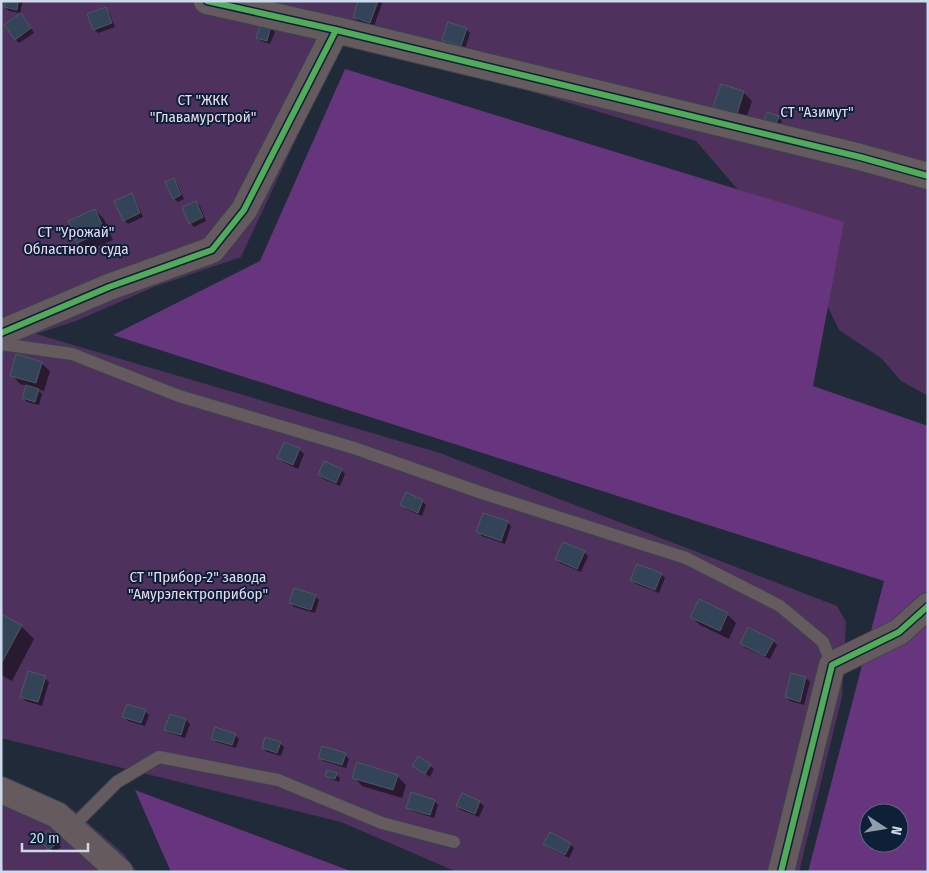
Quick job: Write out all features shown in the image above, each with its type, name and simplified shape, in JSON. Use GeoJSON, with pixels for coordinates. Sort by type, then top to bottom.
{"type":"FeatureCollection","features":[{"type":"Feature","properties":{"kind":"street"},"geometry":{"type":"LineString","coordinates":[[207,1],[336,30],[851,154],[928,176]]}},
{"type":"Feature","properties":{"kind":"street"},"geometry":{"type":"LineString","coordinates":[[1,333],[102,290],[212,250],[244,210],[336,30]]}},
{"type":"Feature","properties":{"kind":"street"},"geometry":{"type":"LineString","coordinates":[[781,872],[832,665],[899,632],[928,606]]}},
{"type":"Feature","properties":{"kind":"street"},"geometry":{"type":"LineString","coordinates":[[1,790],[58,815],[120,872]]}},
{"type":"Feature","properties":{"kind":"lane"},"geometry":{"type":"LineString","coordinates":[[1,344],[72,354],[179,396],[354,448],[482,492],[686,558],[780,606],[823,642],[832,665]]}},
{"type":"Feature","properties":{"kind":"lane"},"geometry":{"type":"LineString","coordinates":[[71,828],[117,782],[159,757],[278,780],[382,823],[454,842]]}},
{"type":"Feature","properties":{"kind":"green space","name":"СТ \"Прибор-2\" завода \"Амурэлектроприбор\""},"geometry":{"type":"Polygon","coordinates":[[[1,1],[928,1],[928,396],[901,381],[881,358],[839,330],[814,278],[696,141],[483,77],[342,41],[241,257],[154,287],[76,321],[36,334],[440,453],[837,606],[846,622],[842,697],[799,872],[457,872],[341,822],[1,738],[1,1]]]}},
{"type":"Feature","properties":{"kind":"green space"},"geometry":{"type":"Polygon","coordinates":[[[1,776],[73,810],[124,854],[137,872],[1,872],[1,776]]]}},
{"type":"Feature","properties":{"kind":"shaded area"},"geometry":{"type":"Polygon","coordinates":[[[345,69],[844,222],[813,386],[928,426],[928,872],[808,872],[884,581],[113,335],[260,261],[345,69]]]}},
{"type":"Feature","properties":{"kind":"shaded area"},"geometry":{"type":"Polygon","coordinates":[[[135,790],[353,872],[171,872],[135,790]]]}},
{"type":"Feature","properties":{"kind":"building"},"geometry":{"type":"Polygon","coordinates":[[[5,1],[18,1],[17,10],[4,7],[5,1]]]}},
{"type":"Feature","properties":{"kind":"building"},"geometry":{"type":"Polygon","coordinates":[[[358,1],[378,1],[370,23],[353,17],[358,1]]]}},
{"type":"Feature","properties":{"kind":"building"},"geometry":{"type":"Polygon","coordinates":[[[106,7],[112,23],[93,30],[87,14],[106,7]]]}},
{"type":"Feature","properties":{"kind":"building"},"geometry":{"type":"Polygon","coordinates":[[[21,13],[31,28],[15,40],[4,25],[21,13]]]}},
{"type":"Feature","properties":{"kind":"building"},"geometry":{"type":"Polygon","coordinates":[[[448,22],[467,28],[461,46],[442,40],[448,22]]]}},
{"type":"Feature","properties":{"kind":"building"},"geometry":{"type":"Polygon","coordinates":[[[261,23],[271,26],[267,41],[256,38],[261,23]]]}},
{"type":"Feature","properties":{"kind":"building"},"geometry":{"type":"Polygon","coordinates":[[[721,84],[744,91],[737,114],[713,107],[721,84]]]}},
{"type":"Feature","properties":{"kind":"building"},"geometry":{"type":"Polygon","coordinates":[[[767,112],[779,116],[774,130],[762,126],[767,112]]]}},
{"type":"Feature","properties":{"kind":"building"},"geometry":{"type":"Polygon","coordinates":[[[174,178],[181,195],[173,199],[165,182],[174,178]]]}},
{"type":"Feature","properties":{"kind":"building"},"geometry":{"type":"Polygon","coordinates":[[[132,193],[140,213],[123,221],[114,201],[132,193]]]}},
{"type":"Feature","properties":{"kind":"building"},"geometry":{"type":"Polygon","coordinates":[[[196,201],[203,217],[189,224],[182,207],[196,201]]]}},
{"type":"Feature","properties":{"kind":"building"},"geometry":{"type":"Polygon","coordinates":[[[95,209],[105,231],[77,243],[68,221],[95,209]]]}},
{"type":"Feature","properties":{"kind":"building"},"geometry":{"type":"Polygon","coordinates":[[[16,354],[42,362],[36,383],[10,376],[16,354]]]}},
{"type":"Feature","properties":{"kind":"building"},"geometry":{"type":"Polygon","coordinates":[[[26,385],[39,389],[35,402],[22,398],[26,385]]]}},
{"type":"Feature","properties":{"kind":"building"},"geometry":{"type":"Polygon","coordinates":[[[284,442],[300,448],[293,465],[277,458],[284,442]]]}},
{"type":"Feature","properties":{"kind":"building"},"geometry":{"type":"Polygon","coordinates":[[[324,461],[342,469],[336,483],[318,475],[324,461]]]}},
{"type":"Feature","properties":{"kind":"building"},"geometry":{"type":"Polygon","coordinates":[[[406,492],[423,500],[418,513],[400,505],[406,492]]]}},
{"type":"Feature","properties":{"kind":"building"},"geometry":{"type":"Polygon","coordinates":[[[483,513],[508,521],[501,541],[476,532],[483,513]]]}},
{"type":"Feature","properties":{"kind":"building"},"geometry":{"type":"Polygon","coordinates":[[[563,542],[585,551],[577,569],[555,559],[563,542]]]}},
{"type":"Feature","properties":{"kind":"building"},"geometry":{"type":"Polygon","coordinates":[[[637,564],[662,573],[655,590],[630,580],[637,564]]]}},
{"type":"Feature","properties":{"kind":"building"},"geometry":{"type":"Polygon","coordinates":[[[294,588],[316,595],[311,610],[289,603],[294,588]]]}},
{"type":"Feature","properties":{"kind":"building"},"geometry":{"type":"Polygon","coordinates":[[[699,599],[728,613],[720,631],[690,617],[699,599]]]}},
{"type":"Feature","properties":{"kind":"building"},"geometry":{"type":"Polygon","coordinates":[[[1,614],[22,625],[1,664],[1,614]]]}},
{"type":"Feature","properties":{"kind":"building"},"geometry":{"type":"Polygon","coordinates":[[[748,627],[774,640],[765,656],[740,644],[748,627]]]}},
{"type":"Feature","properties":{"kind":"building"},"geometry":{"type":"Polygon","coordinates":[[[28,671],[46,676],[38,702],[20,697],[28,671]]]}},
{"type":"Feature","properties":{"kind":"building"},"geometry":{"type":"Polygon","coordinates":[[[791,673],[806,677],[800,702],[785,697],[791,673]]]}},
{"type":"Feature","properties":{"kind":"building"},"geometry":{"type":"Polygon","coordinates":[[[127,704],[146,710],[141,723],[122,717],[127,704]]]}},
{"type":"Feature","properties":{"kind":"building"},"geometry":{"type":"Polygon","coordinates":[[[170,714],[186,719],[181,735],[164,730],[170,714]]]}},
{"type":"Feature","properties":{"kind":"building"},"geometry":{"type":"Polygon","coordinates":[[[215,727],[236,734],[232,745],[211,739],[215,727]]]}},
{"type":"Feature","properties":{"kind":"building"},"geometry":{"type":"Polygon","coordinates":[[[265,737],[281,742],[277,753],[262,748],[265,737]]]}},
{"type":"Feature","properties":{"kind":"building"},"geometry":{"type":"Polygon","coordinates":[[[322,746],[346,753],[342,765],[318,758],[322,746]]]}},
{"type":"Feature","properties":{"kind":"building"},"geometry":{"type":"Polygon","coordinates":[[[418,756],[431,764],[425,774],[412,766],[418,756]]]}},
{"type":"Feature","properties":{"kind":"building"},"geometry":{"type":"Polygon","coordinates":[[[357,762],[398,775],[393,790],[352,778],[357,762]]]}},
{"type":"Feature","properties":{"kind":"building"},"geometry":{"type":"Polygon","coordinates":[[[327,770],[337,773],[335,779],[325,776],[327,770]]]}},
{"type":"Feature","properties":{"kind":"building"},"geometry":{"type":"Polygon","coordinates":[[[411,792],[435,800],[430,815],[406,808],[411,792]]]}},
{"type":"Feature","properties":{"kind":"building"},"geometry":{"type":"Polygon","coordinates":[[[462,793],[480,801],[475,814],[456,806],[462,793]]]}},
{"type":"Feature","properties":{"kind":"building"},"geometry":{"type":"Polygon","coordinates":[[[48,830],[58,842],[49,850],[38,839],[48,830]]]}},
{"type":"Feature","properties":{"kind":"building"},"geometry":{"type":"Polygon","coordinates":[[[550,832],[571,843],[565,855],[543,844],[550,832]]]}},
{"type":"Feature","properties":{"kind":"cycle path"},"geometry":{"type":"LineString","coordinates":[[207,1],[336,30],[860,157],[928,176]]}},
{"type":"Feature","properties":{"kind":"cycle path"},"geometry":{"type":"LineString","coordinates":[[1,333],[109,287],[212,250],[244,210],[336,30]]}},
{"type":"Feature","properties":{"kind":"cycle path"},"geometry":{"type":"LineString","coordinates":[[781,872],[832,665],[899,632],[928,606]]}},
{"type":"Feature","properties":{"kind":"park label","name":"СТ \"ЖКК \"Главамурстрой\""},"geometry":{"type":"Point","coordinates":[203,108]}},
{"type":"Feature","properties":{"kind":"park label","name":"СТ \"Азимут\""},"geometry":{"type":"Point","coordinates":[817,112]}},
{"type":"Feature","properties":{"kind":"park label","name":"СТ \"Урожай\" Областного суда"},"geometry":{"type":"Point","coordinates":[76,240]}}]}
